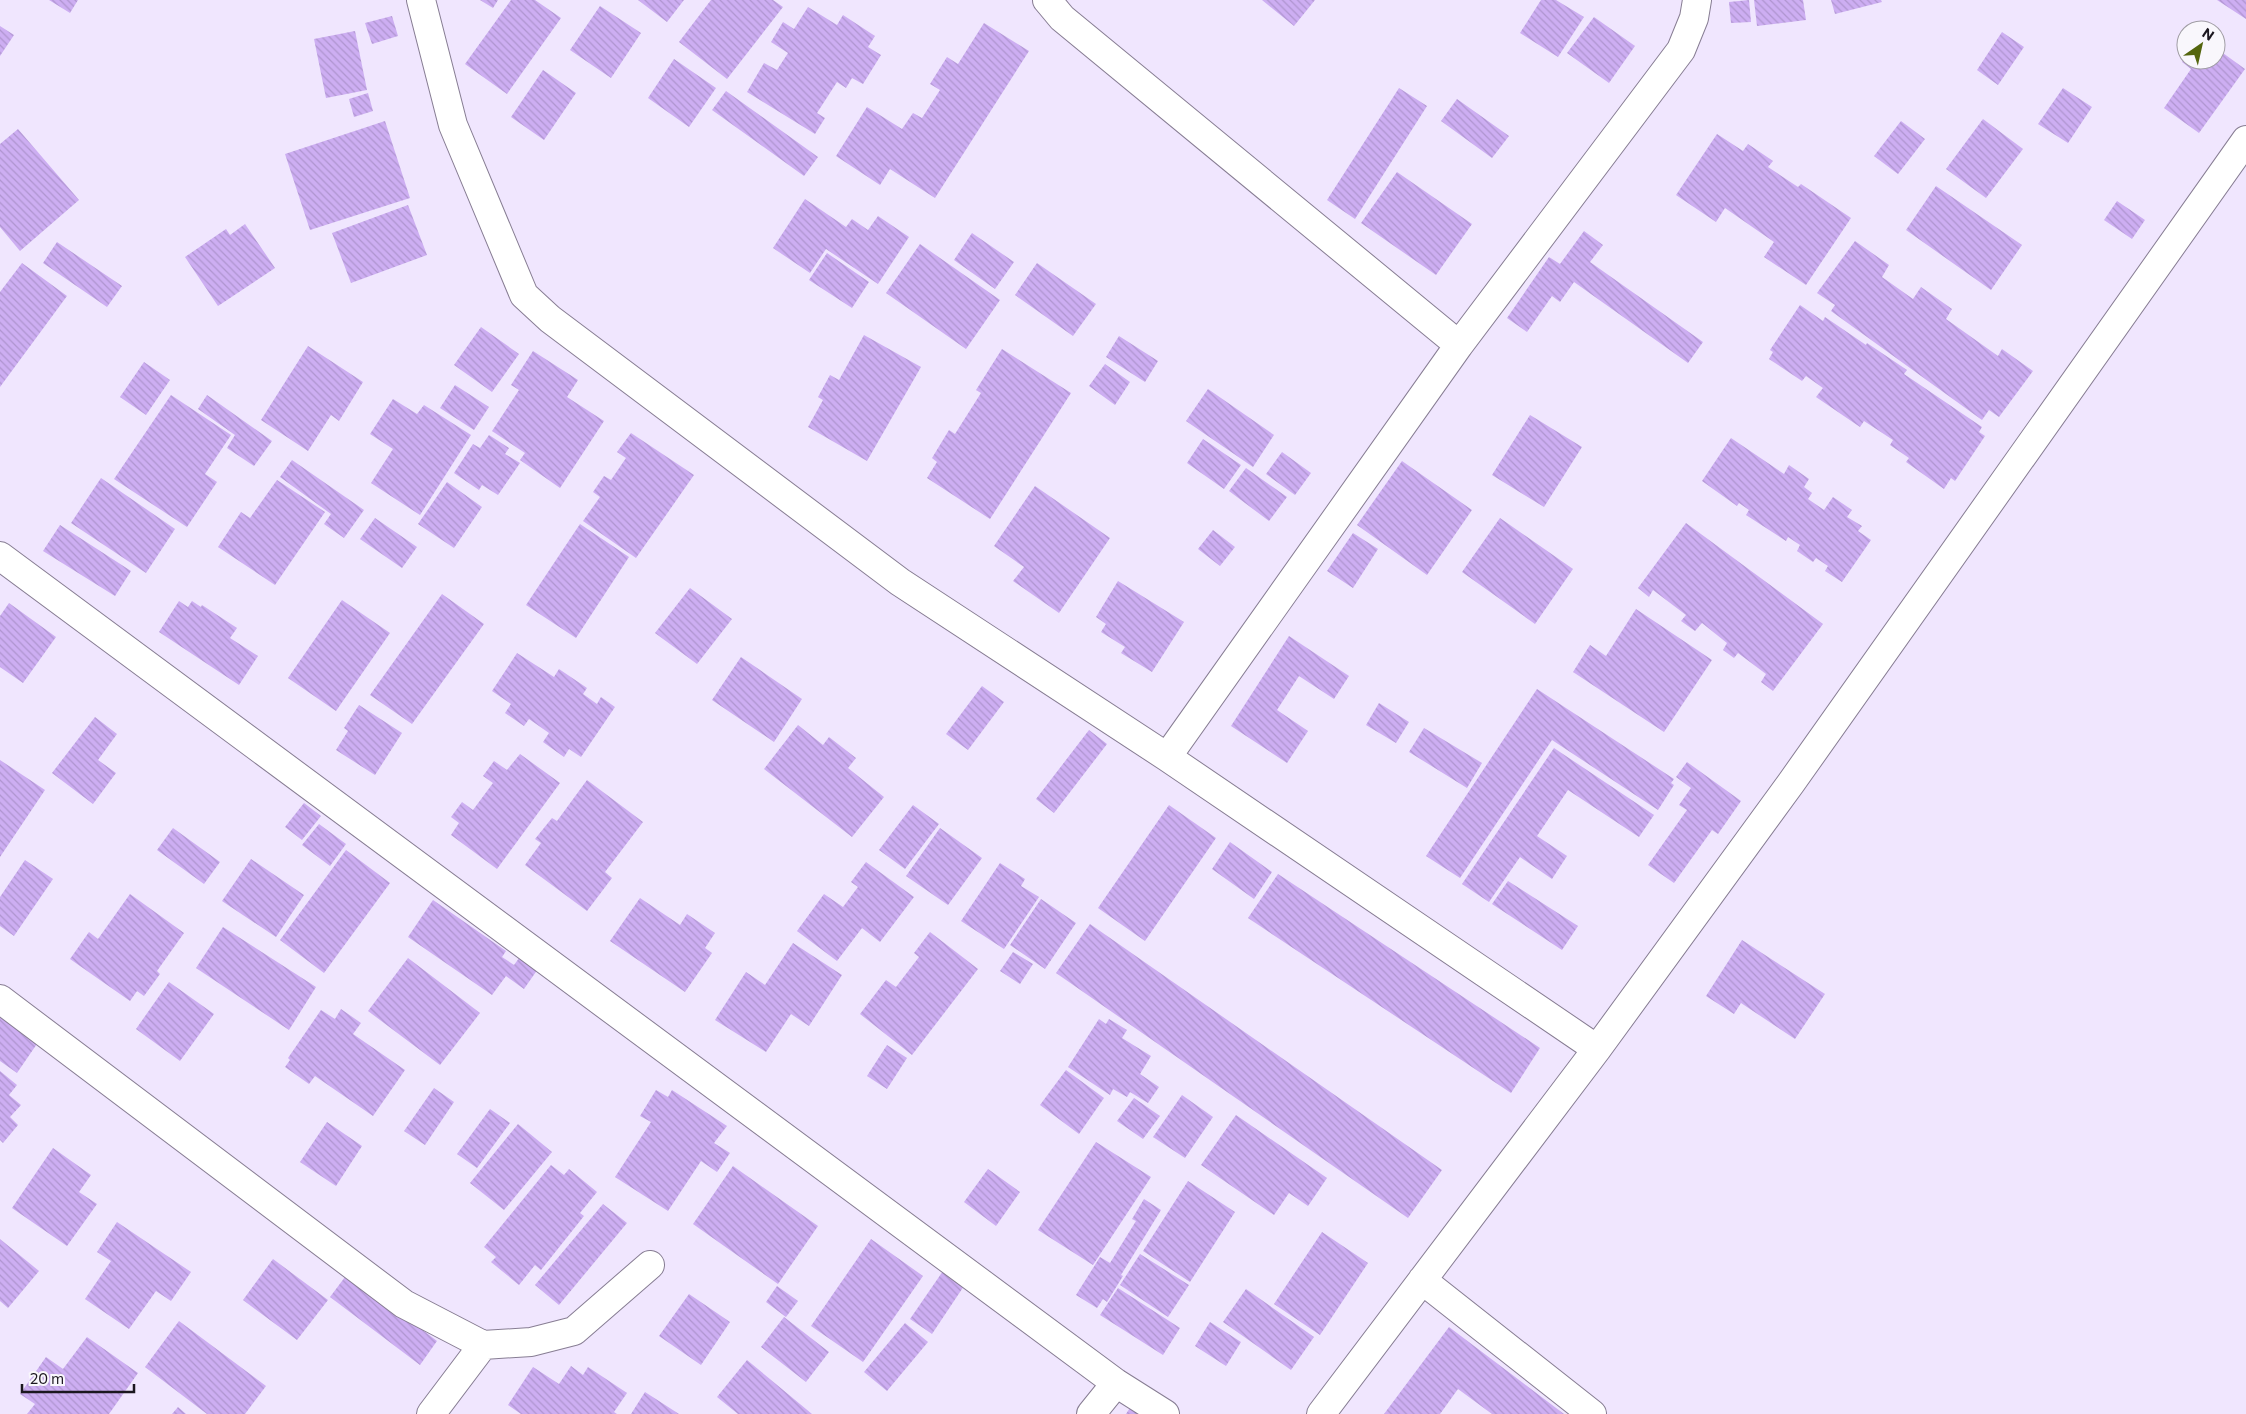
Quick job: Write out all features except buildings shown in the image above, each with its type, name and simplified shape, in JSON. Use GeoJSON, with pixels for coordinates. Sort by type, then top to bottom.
{"type":"FeatureCollection","features":[{"type":"Feature","properties":{"kind":"street"},"geometry":{"type":"LineString","coordinates":[[422,0],[453,125],[524,294],[550,319],[900,582],[1166,757],[1597,1050]]}},
{"type":"Feature","properties":{"kind":"street"},"geometry":{"type":"LineString","coordinates":[[1047,0],[1062,18],[1459,345]]}},
{"type":"Feature","properties":{"kind":"street"},"geometry":{"type":"LineString","coordinates":[[1166,757],[1459,345],[1681,50],[1694,18],[1697,0]]}},
{"type":"Feature","properties":{"kind":"street"},"geometry":{"type":"LineString","coordinates":[[1321,1414],[1597,1050],[1802,767],[2246,140]]}},
{"type":"Feature","properties":{"kind":"street"},"geometry":{"type":"LineString","coordinates":[[0,556],[1116,1383],[1165,1414]]}},
{"type":"Feature","properties":{"kind":"street"},"geometry":{"type":"LineString","coordinates":[[0,999],[404,1304],[483,1345],[531,1342],[574,1331],[650,1265]]}},
{"type":"Feature","properties":{"kind":"street"},"geometry":{"type":"LineString","coordinates":[[1422,1280],[1592,1414]]}},
{"type":"Feature","properties":{"kind":"street"},"geometry":{"type":"LineString","coordinates":[[431,1414],[483,1345]]}},
{"type":"Feature","properties":{"kind":"street"},"geometry":{"type":"LineString","coordinates":[[1091,1414],[1116,1383]]}}]}
